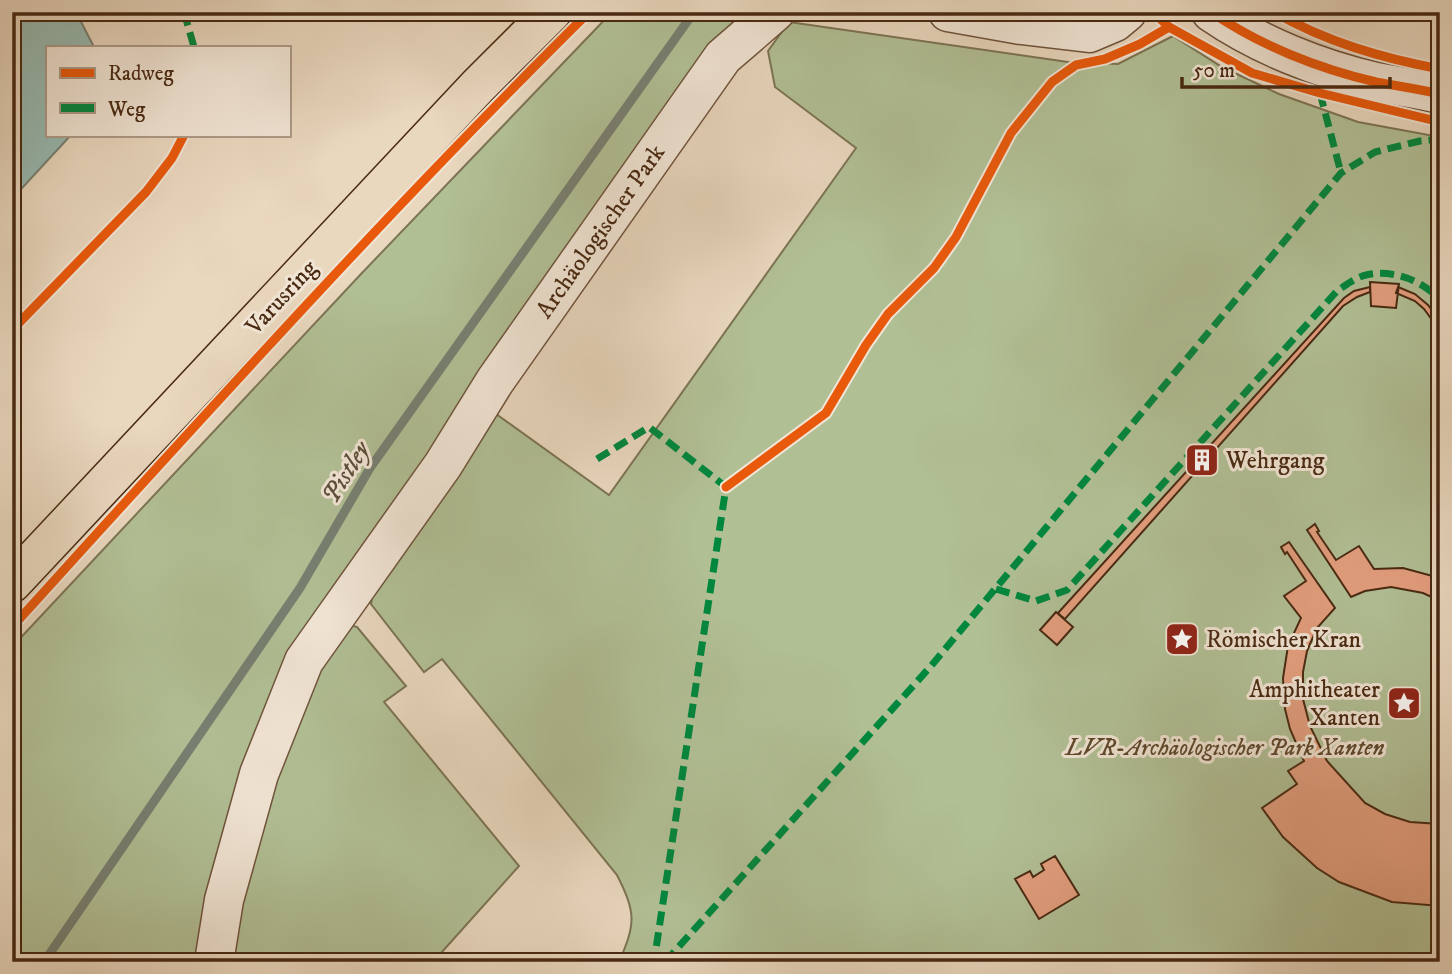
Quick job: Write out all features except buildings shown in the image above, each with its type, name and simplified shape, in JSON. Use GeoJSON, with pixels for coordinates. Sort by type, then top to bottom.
{"type":"FeatureCollection","features":[{"type":"Feature","properties":{"kind":"main road","name":"Varusring"},"geometry":{"type":"LineString","coordinates":[[12,583],[478,86],[552,12]]}},
{"type":"Feature","properties":{"kind":"street","name":"Archäologischer Park"},"geometry":{"type":"LineString","coordinates":[[214,962],[224,900],[260,774],[304,661],[443,465],[503,370],[723,57],[775,12]]}},
{"type":"Feature","properties":{"kind":"street"},"geometry":{"type":"LineString","coordinates":[[948,12],[1020,25],[1088,33],[1115,22],[1127,12]]}},
{"type":"Feature","properties":{"kind":"street"},"geometry":{"type":"LineString","coordinates":[[1211,12],[1231,26],[1309,62],[1374,81],[1440,94]]}},
{"type":"Feature","properties":{"kind":"green space"},"geometry":{"type":"Polygon","coordinates":[[[612,12],[742,12],[492,362],[310,630],[204,962],[12,962],[12,647],[361,274],[612,12]]]}},
{"type":"Feature","properties":{"kind":"green space","name":"LVR-Archäologischer Park Xanten"},"geometry":{"type":"Polygon","coordinates":[[[789,22],[1068,62],[1118,64],[1173,36],[1222,67],[1279,94],[1358,122],[1440,137],[1440,962],[619,962],[629,937],[632,918],[628,899],[617,875],[442,659],[424,672],[371,604],[376,571],[496,414],[609,495],[856,148],[775,87],[768,51],[789,22]]]}},
{"type":"Feature","properties":{"kind":"green space"},"geometry":{"type":"Polygon","coordinates":[[[345,624],[357,627],[406,686],[384,702],[519,866],[433,962],[226,962],[259,806],[309,676],[345,624]]]}},
{"type":"Feature","properties":{"kind":"water"},"geometry":{"type":"Polygon","coordinates":[[[12,12],[76,12],[93,46],[46,46],[46,136],[70,136],[12,199],[12,12]]]}},
{"type":"Feature","properties":{"kind":"waterway","name":"Pistley"},"geometry":{"type":"LineString","coordinates":[[44,962],[300,588],[370,468],[694,12]]}},
{"type":"Feature","properties":{"kind":"marked path"},"geometry":{"type":"LineString","coordinates":[[184,12],[194,46]]}},
{"type":"Feature","properties":{"kind":"marked path"},"geometry":{"type":"LineString","coordinates":[[1320,93],[1341,173]]}},
{"type":"Feature","properties":{"kind":"marked path"},"geometry":{"type":"LineString","coordinates":[[665,962],[931,666],[1341,173],[1375,152],[1440,139]]}},
{"type":"Feature","properties":{"kind":"marked path"},"geometry":{"type":"LineString","coordinates":[[996,589],[1036,601],[1067,590],[1337,291],[1347,284],[1366,275],[1396,275],[1425,287],[1440,301]]}},
{"type":"Feature","properties":{"kind":"marked path"},"geometry":{"type":"LineString","coordinates":[[597,459],[649,427],[726,487],[654,962]]}},
{"type":"Feature","properties":{"kind":"cycle path"},"geometry":{"type":"LineString","coordinates":[[12,627],[368,239],[589,12]]}},
{"type":"Feature","properties":{"kind":"cycle path"},"geometry":{"type":"LineString","coordinates":[[1153,12],[1169,27],[1252,73],[1320,93],[1440,122]]}},
{"type":"Feature","properties":{"kind":"cycle path"},"geometry":{"type":"LineString","coordinates":[[1211,12],[1249,35],[1311,63],[1376,82],[1440,94]]}},
{"type":"Feature","properties":{"kind":"cycle path"},"geometry":{"type":"LineString","coordinates":[[1274,12],[1355,48],[1440,69]]}},
{"type":"Feature","properties":{"kind":"cycle path"},"geometry":{"type":"LineString","coordinates":[[726,487],[826,413],[866,345],[888,314],[934,268],[956,237],[1011,133],[1052,82],[1076,65],[1105,59],[1140,44],[1169,27]]}},
{"type":"Feature","properties":{"kind":"cycle path"},"geometry":{"type":"LineString","coordinates":[[12,330],[146,192],[172,158],[183,136]]}},
{"type":"Feature","properties":{"kind":"place","name":"Wehrgang"},"geometry":{"type":"Point","coordinates":[1202,460]}},
{"type":"Feature","properties":{"kind":"place","name":"Römischer Kran"},"geometry":{"type":"Point","coordinates":[1182,639]}},
{"type":"Feature","properties":{"kind":"place","name":"Amphitheater Xanten"},"geometry":{"type":"Point","coordinates":[1404,703]}}]}
